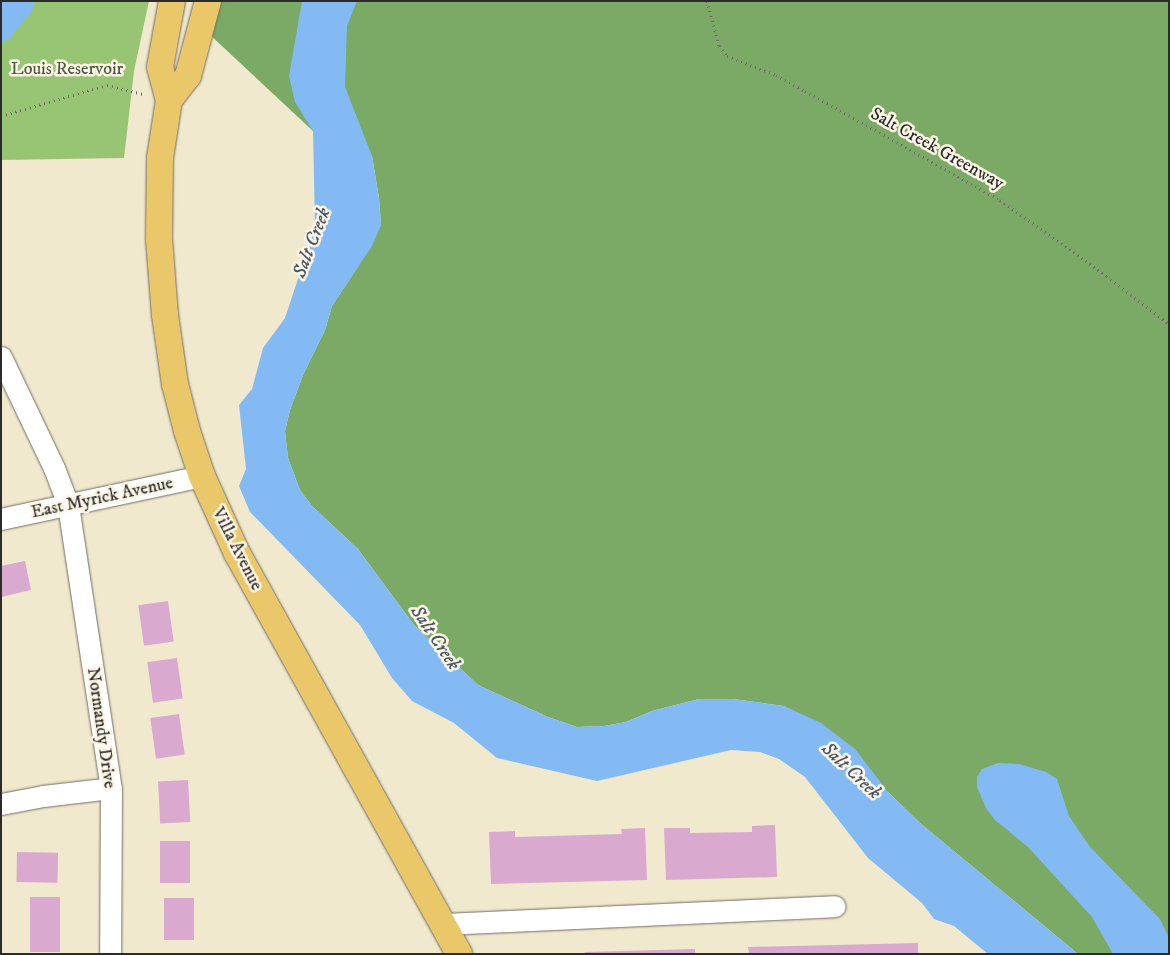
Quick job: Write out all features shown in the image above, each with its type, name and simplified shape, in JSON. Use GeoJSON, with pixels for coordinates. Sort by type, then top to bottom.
{"type":"FeatureCollection","features":[{"type":"Feature","properties":{"kind":"main road","name":"Villa Avenue"},"geometry":{"type":"LineString","coordinates":[[172,1],[160,67],[169,100],[160,158],[159,239],[164,315],[175,384],[187,431],[202,476],[237,552],[459,954]]}},
{"type":"Feature","properties":{"kind":"main road","name":"Villa Avenue"},"geometry":{"type":"LineString","coordinates":[[169,100],[188,76],[208,1]]}},
{"type":"Feature","properties":{"kind":"street","name":"Normandy Drive"},"geometry":{"type":"LineString","coordinates":[[1,357],[54,468],[68,505],[111,788],[110,954]]}},
{"type":"Feature","properties":{"kind":"street","name":"East Myrick Avenue"},"geometry":{"type":"LineString","coordinates":[[1,519],[202,476]]}},
{"type":"Feature","properties":{"kind":"street"},"geometry":{"type":"LineString","coordinates":[[1,804],[43,796],[111,788]]}},
{"type":"Feature","properties":{"kind":"street"},"geometry":{"type":"LineString","coordinates":[[443,924],[835,906]]}},
{"type":"Feature","properties":{"kind":"path","name":"Salt Creek Greenway"},"geometry":{"type":"LineString","coordinates":[[707,1],[718,46],[727,56],[776,75],[1000,200],[1107,276],[1169,324]]}},
{"type":"Feature","properties":{"kind":"path"},"geometry":{"type":"LineString","coordinates":[[1,116],[107,85],[169,100]]}},
{"type":"Feature","properties":{"kind":"green space","name":"Louis Reservoir"},"geometry":{"type":"Polygon","coordinates":[[[1,1],[149,1],[134,71],[124,158],[1,160],[1,1]]]}},
{"type":"Feature","properties":{"kind":"green space"},"geometry":{"type":"Polygon","coordinates":[[[222,1],[1169,1],[1169,954],[1078,954],[920,823],[888,792],[784,706],[733,699],[699,699],[652,711],[626,722],[604,726],[577,727],[548,717],[478,685],[414,625],[358,549],[312,506],[300,490],[288,458],[285,431],[290,410],[303,375],[325,330],[332,306],[357,268],[381,225],[379,198],[372,156],[313,131],[208,33],[222,1]]]}},
{"type":"Feature","properties":{"kind":"water"},"geometry":{"type":"Polygon","coordinates":[[[1,1],[35,1],[31,12],[8,40],[1,43],[1,1]]]}},
{"type":"Feature","properties":{"kind":"water","name":"Salt Creek"},"geometry":{"type":"Polygon","coordinates":[[[302,1],[357,1],[347,26],[345,87],[372,156],[379,198],[381,225],[372,246],[332,306],[325,330],[303,375],[290,410],[285,431],[288,458],[300,490],[312,506],[358,549],[414,625],[478,685],[548,717],[577,727],[604,726],[626,722],[652,711],[699,699],[733,699],[784,706],[821,723],[855,749],[888,792],[920,823],[1078,954],[988,954],[954,926],[934,919],[922,903],[868,858],[805,777],[779,759],[760,752],[731,750],[597,781],[497,758],[454,723],[412,701],[392,678],[360,625],[250,512],[239,486],[246,469],[239,405],[252,389],[263,348],[285,318],[315,228],[313,131],[295,102],[289,76],[302,1]]]}},
{"type":"Feature","properties":{"kind":"water"},"geometry":{"type":"Polygon","coordinates":[[[998,763],[1019,764],[1046,772],[1057,779],[1069,816],[1090,847],[1160,919],[1169,938],[1169,954],[1113,954],[1092,917],[1028,847],[995,820],[986,808],[977,787],[977,777],[982,769],[998,763]]]}},
{"type":"Feature","properties":{"kind":"building"},"geometry":{"type":"Polygon","coordinates":[[[25,561],[31,590],[1,597],[1,566],[25,561]]]}},
{"type":"Feature","properties":{"kind":"building"},"geometry":{"type":"Polygon","coordinates":[[[168,601],[174,642],[144,646],[138,605],[168,601]]]}},
{"type":"Feature","properties":{"kind":"building"},"geometry":{"type":"Polygon","coordinates":[[[177,658],[183,699],[153,703],[147,662],[177,658]]]}},
{"type":"Feature","properties":{"kind":"building"},"geometry":{"type":"Polygon","coordinates":[[[179,714],[185,755],[156,759],[150,718],[179,714]]]}},
{"type":"Feature","properties":{"kind":"building"},"geometry":{"type":"Polygon","coordinates":[[[188,780],[190,822],[160,824],[158,782],[188,780]]]}},
{"type":"Feature","properties":{"kind":"building"},"geometry":{"type":"Polygon","coordinates":[[[775,825],[777,877],[666,880],[664,828],[690,828],[690,833],[752,832],[752,826],[775,825]]]}},
{"type":"Feature","properties":{"kind":"building"},"geometry":{"type":"Polygon","coordinates":[[[645,828],[647,880],[491,884],[489,832],[515,831],[515,837],[622,834],[621,829],[645,828]]]}},
{"type":"Feature","properties":{"kind":"building"},"geometry":{"type":"Polygon","coordinates":[[[160,841],[190,841],[190,883],[160,883],[160,841]]]}},
{"type":"Feature","properties":{"kind":"building"},"geometry":{"type":"Polygon","coordinates":[[[17,852],[58,853],[57,883],[16,882],[17,852]]]}},
{"type":"Feature","properties":{"kind":"building"},"geometry":{"type":"Polygon","coordinates":[[[30,897],[60,897],[60,952],[30,952],[30,897]]]}},
{"type":"Feature","properties":{"kind":"building"},"geometry":{"type":"Polygon","coordinates":[[[164,898],[194,898],[194,940],[164,940],[164,898]]]}},
{"type":"Feature","properties":{"kind":"building"},"geometry":{"type":"Polygon","coordinates":[[[918,943],[918,954],[749,954],[748,947],[918,943]]]}},
{"type":"Feature","properties":{"kind":"building"},"geometry":{"type":"Polygon","coordinates":[[[695,949],[695,954],[585,954],[585,952],[695,949]]]}}]}
